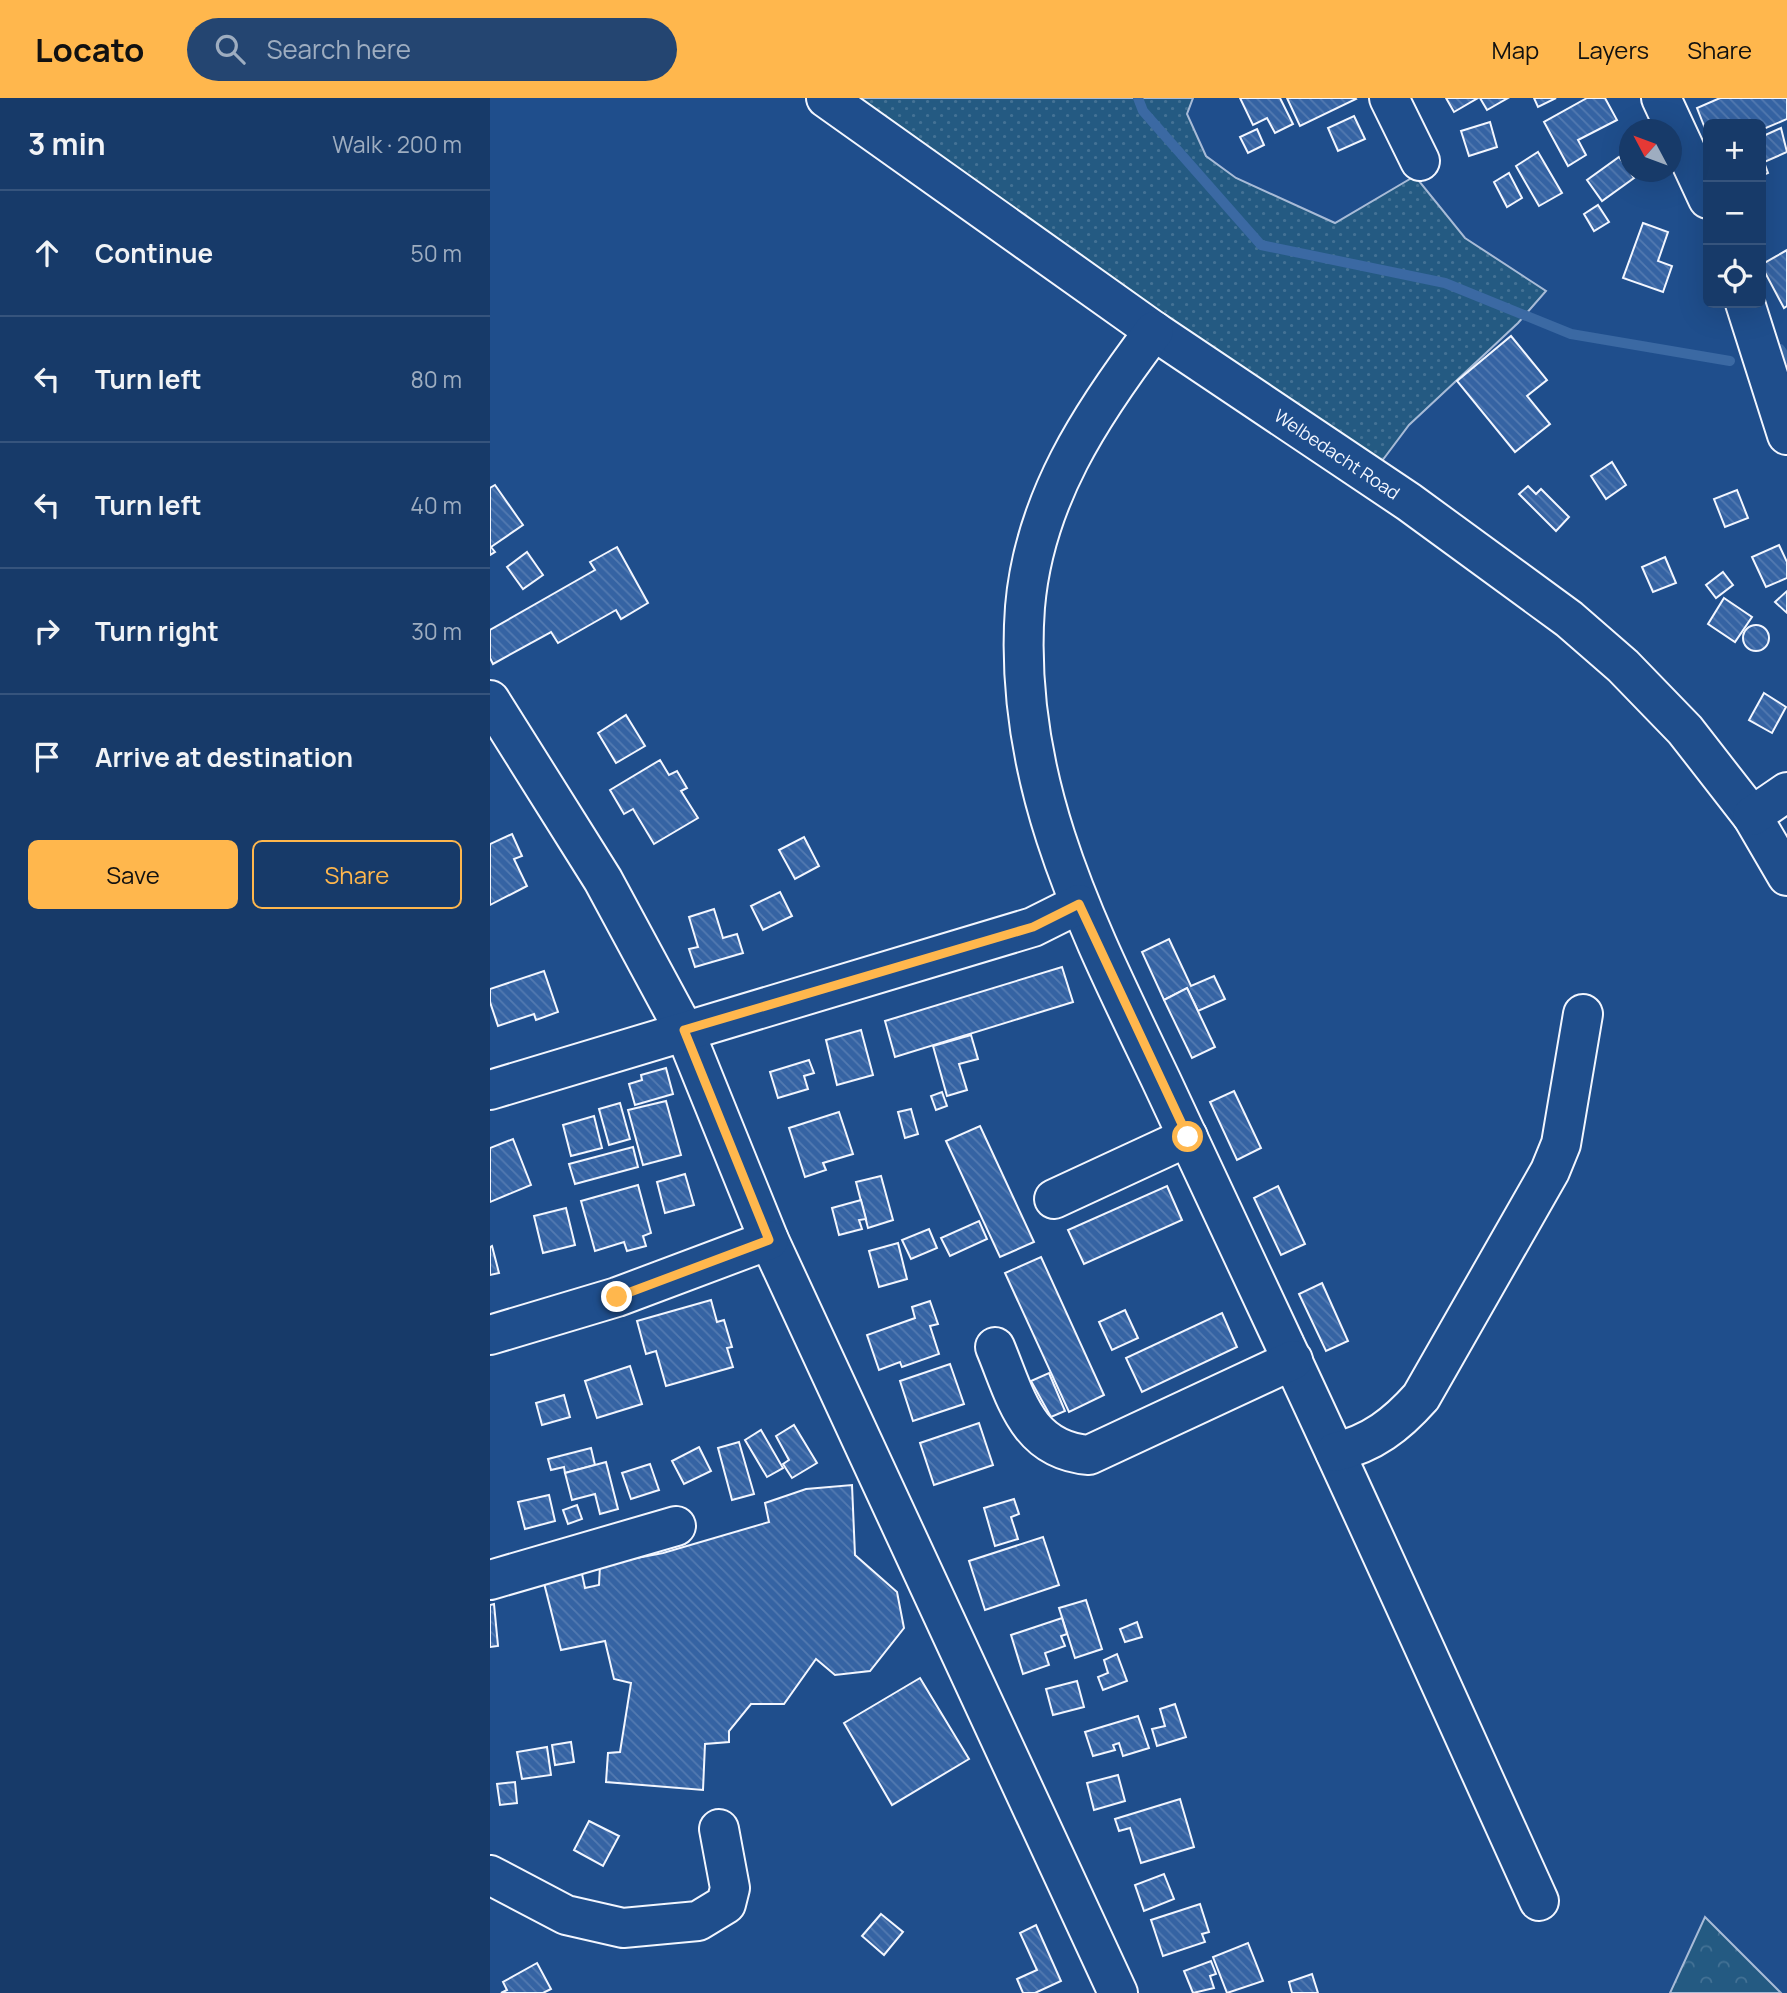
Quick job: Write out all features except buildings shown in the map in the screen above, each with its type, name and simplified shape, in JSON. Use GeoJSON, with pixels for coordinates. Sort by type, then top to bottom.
{"type":"FeatureCollection","features":[{"type":"Feature","properties":{"kind":"street","name":"Welbedacht Road"},"geometry":{"type":"LineString","coordinates":[[826,98],[1154,331],[1409,502],[1569,619],[1623,666],[1685,730],[1752,816],[1787,876]]}},
{"type":"Feature","properties":{"kind":"street"},"geometry":{"type":"LineString","coordinates":[[1388,98],[1420,161]]}},
{"type":"Feature","properties":{"kind":"street"},"geometry":{"type":"LineString","coordinates":[[1661,98],[1703,188]]}},
{"type":"Feature","properties":{"kind":"street"},"geometry":{"type":"LineString","coordinates":[[1747,308],[1787,435]]}},
{"type":"Feature","properties":{"kind":"street"},"geometry":{"type":"LineString","coordinates":[[1154,331],[1111,387],[1062,471],[1044,512],[1026,607],[1028,725],[1036,774],[1079,904],[1293,1360],[1539,1901]]}},
{"type":"Feature","properties":{"kind":"street"},"geometry":{"type":"LineString","coordinates":[[490,700],[603,880],[684,1030],[769,1240],[1118,1993]]}},
{"type":"Feature","properties":{"kind":"street"},"geometry":{"type":"LineString","coordinates":[[1752,816],[1787,792]]}},
{"type":"Feature","properties":{"kind":"street"},"geometry":{"type":"LineString","coordinates":[[490,1090],[1033,927],[1079,904]]}},
{"type":"Feature","properties":{"kind":"street"},"geometry":{"type":"LineString","coordinates":[[1335,1452],[1359,1447],[1399,1422],[1421,1397],[1550,1171],[1561,1144],[1583,1014]]}},
{"type":"Feature","properties":{"kind":"street"},"geometry":{"type":"LineString","coordinates":[[1054,1199],[1188,1137]]}},
{"type":"Feature","properties":{"kind":"street"},"geometry":{"type":"LineString","coordinates":[[490,1335],[617,1297],[769,1240]]}},
{"type":"Feature","properties":{"kind":"street"},"geometry":{"type":"LineString","coordinates":[[995,1347],[1020,1406],[1034,1431],[1067,1453],[1089,1455],[1293,1360]]}},
{"type":"Feature","properties":{"kind":"street"},"geometry":{"type":"LineString","coordinates":[[490,1580],[676,1526]]}},
{"type":"Feature","properties":{"kind":"street"},"geometry":{"type":"LineString","coordinates":[[490,1875],[566,1915],[623,1928],[698,1921],[726,1905],[730,1888],[719,1829]]}},
{"type":"Feature","properties":{"kind":"green space"},"geometry":{"type":"Polygon","coordinates":[[[838,98],[1193,98],[1187,114],[1206,156],[1236,178],[1335,223],[1415,176],[1465,238],[1546,291],[1518,323],[1409,425],[1373,473],[838,98]]]}},
{"type":"Feature","properties":{"kind":"green space"},"geometry":{"type":"Polygon","coordinates":[[[1705,1917],[1781,1993],[1670,1993],[1705,1917]]]}},
{"type":"Feature","properties":{"kind":"waterway"},"geometry":{"type":"LineString","coordinates":[[1138,98],[1143,111],[1261,245],[1445,283],[1571,334],[1730,361]]}},
{"type":"Feature","properties":{"kind":"waterway"},"geometry":{"type":"LineString","coordinates":[[1780,349],[1787,359]]}},
{"type":"Feature","properties":{"kind":"route"},"geometry":{"type":"LineString","coordinates":[[617,1297],[769,1240],[684,1030],[1033,927],[1079,904],[1188,1137]]}}]}
